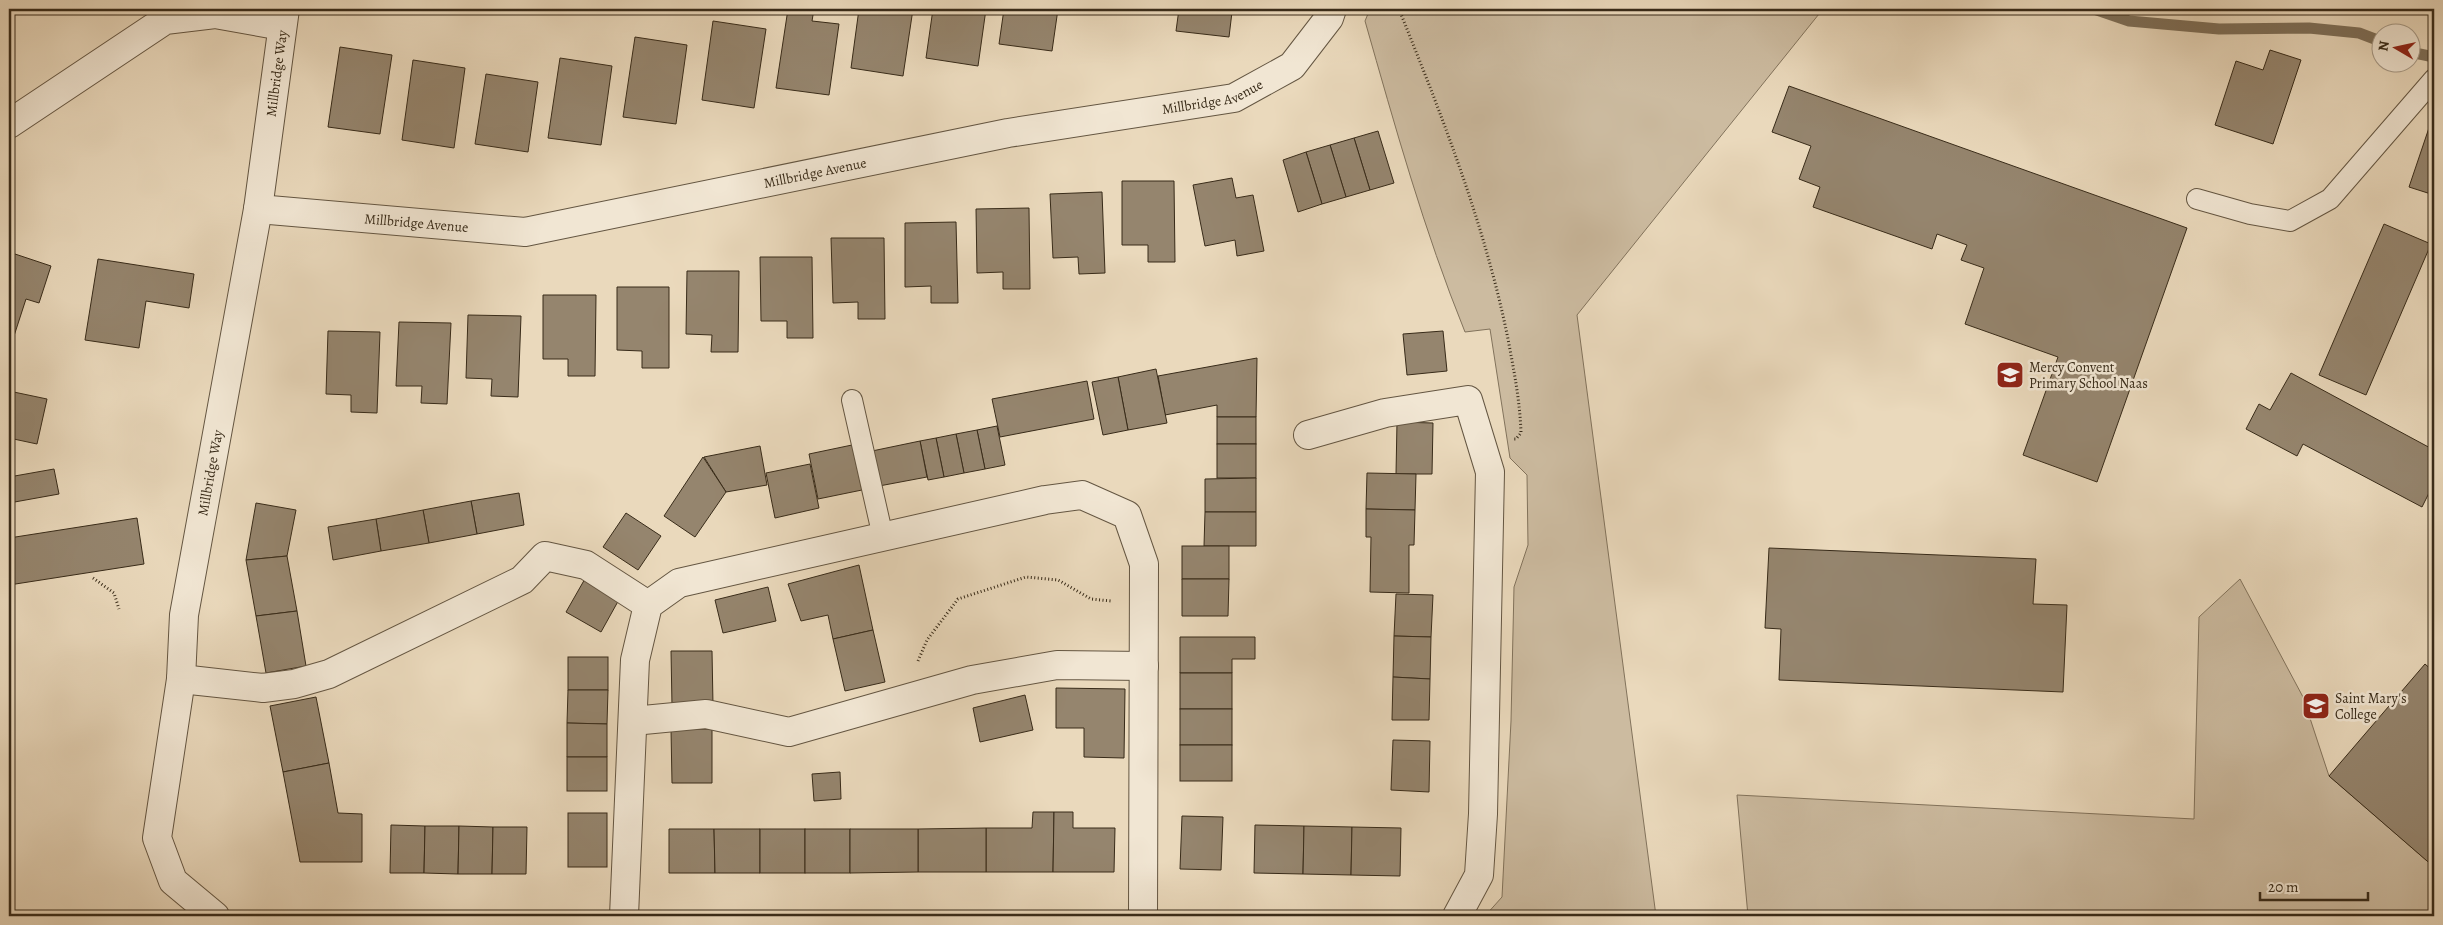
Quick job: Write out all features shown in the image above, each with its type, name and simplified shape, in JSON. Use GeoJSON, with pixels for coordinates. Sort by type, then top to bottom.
{"type":"FeatureCollection","features":[{"type":"Feature","properties":{"kind":"street","name":"Millbridge Avenue"},"geometry":{"type":"LineString","coordinates":[[258,209],[525,232],[1008,133],[1234,98],[1292,66],[1329,18],[1332,9]]}},
{"type":"Feature","properties":{"kind":"street"},"geometry":{"type":"LineString","coordinates":[[9,124],[165,20],[215,14],[283,18]]}},
{"type":"Feature","properties":{"kind":"street","name":"Millbridge Way"},"geometry":{"type":"LineString","coordinates":[[215,916],[173,881],[157,838],[181,679],[184,614],[258,209],[283,18]]}},
{"type":"Feature","properties":{"kind":"street"},"geometry":{"type":"LineString","coordinates":[[1308,435],[1385,413],[1468,400],[1482,444],[1490,472],[1483,814],[1479,875],[1457,916]]}},
{"type":"Feature","properties":{"kind":"street"},"geometry":{"type":"LineString","coordinates":[[624,916],[635,660],[648,605],[679,583],[1045,500],[1082,495],[1127,514],[1144,564],[1142,916]]}},
{"type":"Feature","properties":{"kind":"street"},"geometry":{"type":"LineString","coordinates":[[181,679],[263,688],[294,684],[329,674],[522,580],[545,556],[586,565],[648,605]]}},
{"type":"Feature","properties":{"kind":"street"},"geometry":{"type":"LineString","coordinates":[[633,721],[706,714],[789,732],[972,680],[1056,665],[1144,666]]}},
{"type":"Feature","properties":{"kind":"lane"},"geometry":{"type":"LineString","coordinates":[[2197,199],[2250,214],[2290,222],[2330,200],[2429,86]]}},
{"type":"Feature","properties":{"kind":"lane"},"geometry":{"type":"LineString","coordinates":[[852,400],[883,537]]}},
{"type":"Feature","properties":{"kind":"path"},"geometry":{"type":"LineString","coordinates":[[1399,9],[1434,97],[1485,243],[1503,316],[1520,402],[1521,433],[1516,438],[1482,444]]}},
{"type":"Feature","properties":{"kind":"path"},"geometry":{"type":"LineString","coordinates":[[903,699],[927,640],[958,599],[1026,577],[1058,580],[1091,599],[1143,604]]}},
{"type":"Feature","properties":{"kind":"path"},"geometry":{"type":"LineString","coordinates":[[93,578],[114,593],[120,609]]}},
{"type":"Feature","properties":{"kind":"shaded area"},"geometry":{"type":"Polygon","coordinates":[[[1370,9],[1823,9],[1577,315],[1656,916],[1485,916],[1502,897],[1511,721],[1514,587],[1528,545],[1527,475],[1510,458],[1490,329],[1465,332],[1436,256],[1399,139],[1365,21],[1370,9]]]}},
{"type":"Feature","properties":{"kind":"shaded area","name":"Saint Mary's College"},"geometry":{"type":"Polygon","coordinates":[[[2240,579],[2303,697],[2329,776],[2434,867],[2434,916],[1748,916],[1737,795],[2194,819],[2199,617],[2240,579]]]}},
{"type":"Feature","properties":{"kind":"building"},"geometry":{"type":"Polygon","coordinates":[[[788,9],[814,9],[812,21],[839,24],[829,95],[776,88],[788,9]]]}},
{"type":"Feature","properties":{"kind":"building"},"geometry":{"type":"Polygon","coordinates":[[[859,9],[913,9],[903,76],[851,68],[859,9]]]}},
{"type":"Feature","properties":{"kind":"building"},"geometry":{"type":"Polygon","coordinates":[[[933,9],[986,9],[978,66],[926,58],[933,9]]]}},
{"type":"Feature","properties":{"kind":"building"},"geometry":{"type":"Polygon","coordinates":[[[1004,9],[1058,9],[1052,51],[999,44],[1004,9]]]}},
{"type":"Feature","properties":{"kind":"building"},"geometry":{"type":"Polygon","coordinates":[[[1179,9],[1232,12],[1229,37],[1176,31],[1179,9]]]}},
{"type":"Feature","properties":{"kind":"building"},"geometry":{"type":"Polygon","coordinates":[[[1205,9],[1233,9],[1232,12],[1205,9]]]}},
{"type":"Feature","properties":{"kind":"building"},"geometry":{"type":"Polygon","coordinates":[[[713,21],[766,29],[754,108],[702,100],[713,21]]]}},
{"type":"Feature","properties":{"kind":"building"},"geometry":{"type":"Polygon","coordinates":[[[635,37],[687,45],[676,124],[623,117],[635,37]]]}},
{"type":"Feature","properties":{"kind":"building"},"geometry":{"type":"Polygon","coordinates":[[[340,47],[392,55],[380,134],[328,127],[340,47]]]}},
{"type":"Feature","properties":{"kind":"building"},"geometry":{"type":"Polygon","coordinates":[[[2270,50],[2301,60],[2273,144],[2215,125],[2236,61],[2263,70],[2270,50]]]}},
{"type":"Feature","properties":{"kind":"building"},"geometry":{"type":"Polygon","coordinates":[[[560,58],[612,66],[601,145],[548,138],[560,58]]]}},
{"type":"Feature","properties":{"kind":"building"},"geometry":{"type":"Polygon","coordinates":[[[413,60],[465,68],[454,148],[402,140],[413,60]]]}},
{"type":"Feature","properties":{"kind":"building"},"geometry":{"type":"Polygon","coordinates":[[[486,74],[538,82],[528,152],[475,144],[486,74]]]}},
{"type":"Feature","properties":{"kind":"building"},"geometry":{"type":"Polygon","coordinates":[[[1789,86],[2187,228],[2097,482],[2023,455],[2058,357],[1965,324],[1984,268],[1961,260],[1967,245],[1937,234],[1932,249],[1813,207],[1820,187],[1799,179],[1811,146],[1772,132],[1789,86]]]}},
{"type":"Feature","properties":{"kind":"building"},"geometry":{"type":"Polygon","coordinates":[[[2434,113],[2434,195],[2409,187],[2434,113]]]}},
{"type":"Feature","properties":{"kind":"building"},"geometry":{"type":"Polygon","coordinates":[[[1378,131],[1394,183],[1370,190],[1354,138],[1378,131]]]}},
{"type":"Feature","properties":{"kind":"building"},"geometry":{"type":"Polygon","coordinates":[[[1354,138],[1370,190],[1346,197],[1330,145],[1354,138]]]}},
{"type":"Feature","properties":{"kind":"building"},"geometry":{"type":"Polygon","coordinates":[[[1330,145],[1346,197],[1322,204],[1306,152],[1330,145]]]}},
{"type":"Feature","properties":{"kind":"building"},"geometry":{"type":"Polygon","coordinates":[[[1306,152],[1322,204],[1298,212],[1283,160],[1306,152]]]}},
{"type":"Feature","properties":{"kind":"building"},"geometry":{"type":"Polygon","coordinates":[[[1232,178],[1236,198],[1253,195],[1264,251],[1237,256],[1235,240],[1205,246],[1193,185],[1232,178]]]}},
{"type":"Feature","properties":{"kind":"building"},"geometry":{"type":"Polygon","coordinates":[[[1122,181],[1174,181],[1175,262],[1148,262],[1148,245],[1122,245],[1122,181]]]}},
{"type":"Feature","properties":{"kind":"building"},"geometry":{"type":"Polygon","coordinates":[[[1102,192],[1105,273],[1079,274],[1078,257],[1053,258],[1050,194],[1102,192]]]}},
{"type":"Feature","properties":{"kind":"building"},"geometry":{"type":"Polygon","coordinates":[[[1029,208],[1030,289],[1003,289],[1003,272],[977,273],[976,209],[1029,208]]]}},
{"type":"Feature","properties":{"kind":"building"},"geometry":{"type":"Polygon","coordinates":[[[956,222],[958,303],[931,303],[931,286],[905,287],[905,223],[956,222]]]}},
{"type":"Feature","properties":{"kind":"building"},"geometry":{"type":"Polygon","coordinates":[[[2384,224],[2431,244],[2366,395],[2319,375],[2384,224]]]}},
{"type":"Feature","properties":{"kind":"building"},"geometry":{"type":"Polygon","coordinates":[[[831,238],[884,238],[885,319],[858,319],[858,302],[833,303],[831,238]]]}},
{"type":"Feature","properties":{"kind":"building"},"geometry":{"type":"Polygon","coordinates":[[[9,252],[51,266],[39,303],[26,299],[13,339],[9,337],[9,252]]]}},
{"type":"Feature","properties":{"kind":"building"},"geometry":{"type":"Polygon","coordinates":[[[760,257],[812,257],[813,338],[787,338],[787,321],[761,321],[760,257]]]}},
{"type":"Feature","properties":{"kind":"building"},"geometry":{"type":"Polygon","coordinates":[[[98,259],[194,274],[189,308],[146,301],[139,348],[85,340],[98,259]]]}},
{"type":"Feature","properties":{"kind":"building"},"geometry":{"type":"Polygon","coordinates":[[[687,271],[739,271],[738,352],[711,352],[712,335],[686,334],[687,271]]]}},
{"type":"Feature","properties":{"kind":"building"},"geometry":{"type":"Polygon","coordinates":[[[617,287],[669,287],[669,368],[642,368],[642,351],[617,350],[617,287]]]}},
{"type":"Feature","properties":{"kind":"building"},"geometry":{"type":"Polygon","coordinates":[[[543,295],[596,295],[595,376],[568,376],[568,359],[543,359],[543,295]]]}},
{"type":"Feature","properties":{"kind":"building"},"geometry":{"type":"Polygon","coordinates":[[[468,315],[521,316],[518,397],[491,396],[492,379],[466,378],[468,315]]]}},
{"type":"Feature","properties":{"kind":"building"},"geometry":{"type":"Polygon","coordinates":[[[399,322],[451,323],[447,404],[421,403],[422,386],[396,386],[399,322]]]}},
{"type":"Feature","properties":{"kind":"building"},"geometry":{"type":"Polygon","coordinates":[[[328,331],[380,332],[377,413],[351,412],[351,395],[326,394],[328,331]]]}},
{"type":"Feature","properties":{"kind":"building"},"geometry":{"type":"Polygon","coordinates":[[[1443,331],[1447,371],[1407,375],[1403,334],[1443,331]]]}},
{"type":"Feature","properties":{"kind":"building"},"geometry":{"type":"Polygon","coordinates":[[[1257,358],[1256,417],[1217,417],[1217,405],[1165,415],[1158,376],[1257,358]]]}},
{"type":"Feature","properties":{"kind":"building"},"geometry":{"type":"Polygon","coordinates":[[[1156,369],[1167,423],[1128,430],[1118,377],[1156,369]]]}},
{"type":"Feature","properties":{"kind":"building"},"geometry":{"type":"Polygon","coordinates":[[[2291,373],[2434,450],[2434,483],[2422,507],[2303,444],[2297,456],[2246,429],[2259,404],[2270,410],[2291,373]]]}},
{"type":"Feature","properties":{"kind":"building"},"geometry":{"type":"Polygon","coordinates":[[[1118,377],[1128,430],[1103,435],[1092,382],[1118,377]]]}},
{"type":"Feature","properties":{"kind":"building"},"geometry":{"type":"Polygon","coordinates":[[[1087,381],[1094,419],[1000,437],[992,399],[1087,381]]]}},
{"type":"Feature","properties":{"kind":"building"},"geometry":{"type":"Polygon","coordinates":[[[9,391],[47,399],[37,444],[9,438],[9,391]]]}},
{"type":"Feature","properties":{"kind":"building"},"geometry":{"type":"Polygon","coordinates":[[[1217,417],[1256,417],[1256,444],[1217,444],[1217,417]]]}},
{"type":"Feature","properties":{"kind":"building"},"geometry":{"type":"Polygon","coordinates":[[[1397,422],[1433,423],[1432,474],[1396,474],[1397,422]]]}},
{"type":"Feature","properties":{"kind":"building"},"geometry":{"type":"Polygon","coordinates":[[[997,426],[1005,465],[985,469],[977,430],[997,426]]]}},
{"type":"Feature","properties":{"kind":"building"},"geometry":{"type":"Polygon","coordinates":[[[977,430],[985,469],[964,473],[956,434],[977,430]]]}},
{"type":"Feature","properties":{"kind":"building"},"geometry":{"type":"Polygon","coordinates":[[[956,434],[964,473],[944,477],[936,438],[956,434]]]}},
{"type":"Feature","properties":{"kind":"building"},"geometry":{"type":"Polygon","coordinates":[[[936,438],[944,477],[928,480],[920,441],[936,438]]]}},
{"type":"Feature","properties":{"kind":"building"},"geometry":{"type":"Polygon","coordinates":[[[920,441],[927,477],[879,486],[872,451],[920,441]]]}},
{"type":"Feature","properties":{"kind":"building"},"geometry":{"type":"Polygon","coordinates":[[[1217,444],[1256,444],[1256,478],[1217,478],[1217,444]]]}},
{"type":"Feature","properties":{"kind":"building"},"geometry":{"type":"Polygon","coordinates":[[[852,445],[862,490],[818,499],[809,454],[852,445]]]}},
{"type":"Feature","properties":{"kind":"building"},"geometry":{"type":"Polygon","coordinates":[[[760,446],[767,485],[726,492],[704,457],[760,446]]]}},
{"type":"Feature","properties":{"kind":"building"},"geometry":{"type":"Polygon","coordinates":[[[703,457],[726,492],[695,537],[664,516],[703,457]]]}},
{"type":"Feature","properties":{"kind":"building"},"geometry":{"type":"Polygon","coordinates":[[[810,464],[819,508],[775,518],[766,473],[810,464]]]}},
{"type":"Feature","properties":{"kind":"building"},"geometry":{"type":"Polygon","coordinates":[[[54,469],[59,494],[9,503],[9,477],[54,469]]]}},
{"type":"Feature","properties":{"kind":"building"},"geometry":{"type":"Polygon","coordinates":[[[1367,473],[1416,474],[1415,510],[1366,509],[1367,473]]]}},
{"type":"Feature","properties":{"kind":"building"},"geometry":{"type":"Polygon","coordinates":[[[1256,478],[1256,512],[1205,512],[1205,479],[1256,478]]]}},
{"type":"Feature","properties":{"kind":"building"},"geometry":{"type":"Polygon","coordinates":[[[519,493],[524,525],[477,534],[471,501],[519,493]]]}},
{"type":"Feature","properties":{"kind":"building"},"geometry":{"type":"Polygon","coordinates":[[[471,501],[477,534],[429,543],[423,510],[471,501]]]}},
{"type":"Feature","properties":{"kind":"building"},"geometry":{"type":"Polygon","coordinates":[[[256,503],[296,510],[287,556],[246,560],[256,503]]]}},
{"type":"Feature","properties":{"kind":"building"},"geometry":{"type":"Polygon","coordinates":[[[1366,509],[1415,510],[1414,545],[1409,545],[1409,593],[1370,592],[1371,537],[1366,537],[1366,509]]]}},
{"type":"Feature","properties":{"kind":"building"},"geometry":{"type":"Polygon","coordinates":[[[423,510],[429,543],[381,551],[376,519],[423,510]]]}},
{"type":"Feature","properties":{"kind":"building"},"geometry":{"type":"Polygon","coordinates":[[[1205,512],[1256,512],[1256,546],[1204,546],[1205,512]]]}},
{"type":"Feature","properties":{"kind":"building"},"geometry":{"type":"Polygon","coordinates":[[[626,513],[661,536],[638,570],[603,547],[626,513]]]}},
{"type":"Feature","properties":{"kind":"building"},"geometry":{"type":"Polygon","coordinates":[[[137,518],[144,564],[9,585],[9,538],[137,518]]]}},
{"type":"Feature","properties":{"kind":"building"},"geometry":{"type":"Polygon","coordinates":[[[376,519],[381,551],[333,560],[328,527],[376,519]]]}},
{"type":"Feature","properties":{"kind":"building"},"geometry":{"type":"Polygon","coordinates":[[[1182,546],[1229,546],[1229,579],[1182,579],[1182,546]]]}},
{"type":"Feature","properties":{"kind":"building"},"geometry":{"type":"Polygon","coordinates":[[[1769,548],[2036,559],[2033,604],[2067,605],[2063,692],[1779,680],[1781,629],[1765,628],[1769,548]]]}},
{"type":"Feature","properties":{"kind":"building"},"geometry":{"type":"Polygon","coordinates":[[[287,556],[297,611],[256,616],[246,560],[287,556]]]}},
{"type":"Feature","properties":{"kind":"building"},"geometry":{"type":"Polygon","coordinates":[[[859,565],[873,630],[833,639],[828,615],[801,621],[788,584],[859,565]]]}},
{"type":"Feature","properties":{"kind":"building"},"geometry":{"type":"Polygon","coordinates":[[[586,577],[621,596],[601,632],[566,612],[586,577]]]}},
{"type":"Feature","properties":{"kind":"building"},"geometry":{"type":"Polygon","coordinates":[[[1182,579],[1229,579],[1228,616],[1182,616],[1182,579]]]}},
{"type":"Feature","properties":{"kind":"building"},"geometry":{"type":"Polygon","coordinates":[[[768,587],[776,621],[723,633],[715,600],[768,587]]]}},
{"type":"Feature","properties":{"kind":"building"},"geometry":{"type":"Polygon","coordinates":[[[1396,594],[1433,595],[1431,637],[1394,636],[1396,594]]]}},
{"type":"Feature","properties":{"kind":"building"},"geometry":{"type":"Polygon","coordinates":[[[297,611],[306,666],[266,673],[256,616],[297,611]]]}},
{"type":"Feature","properties":{"kind":"building"},"geometry":{"type":"Polygon","coordinates":[[[873,630],[885,682],[845,691],[833,639],[873,630]]]}},
{"type":"Feature","properties":{"kind":"building"},"geometry":{"type":"Polygon","coordinates":[[[1394,636],[1431,637],[1430,679],[1393,677],[1394,636]]]}},
{"type":"Feature","properties":{"kind":"building"},"geometry":{"type":"Polygon","coordinates":[[[1180,637],[1255,637],[1255,659],[1232,659],[1232,673],[1180,673],[1180,637]]]}},
{"type":"Feature","properties":{"kind":"building"},"geometry":{"type":"Polygon","coordinates":[[[671,651],[712,651],[713,705],[672,706],[671,651]]]}},
{"type":"Feature","properties":{"kind":"building"},"geometry":{"type":"Polygon","coordinates":[[[568,657],[608,657],[608,690],[568,690],[568,657]]]}},
{"type":"Feature","properties":{"kind":"building"},"geometry":{"type":"Polygon","coordinates":[[[2425,664],[2434,672],[2434,867],[2329,776],[2425,664]]]}},
{"type":"Feature","properties":{"kind":"building"},"geometry":{"type":"Polygon","coordinates":[[[1180,673],[1232,673],[1232,709],[1180,709],[1180,673]]]}},
{"type":"Feature","properties":{"kind":"building"},"geometry":{"type":"Polygon","coordinates":[[[1393,677],[1430,679],[1429,720],[1392,720],[1393,677]]]}},
{"type":"Feature","properties":{"kind":"building"},"geometry":{"type":"Polygon","coordinates":[[[1056,688],[1125,689],[1124,758],[1084,757],[1084,728],[1056,728],[1056,688]]]}},
{"type":"Feature","properties":{"kind":"building"},"geometry":{"type":"Polygon","coordinates":[[[568,690],[608,690],[607,724],[567,723],[568,690]]]}},
{"type":"Feature","properties":{"kind":"building"},"geometry":{"type":"Polygon","coordinates":[[[1025,695],[1033,730],[980,742],[973,708],[1025,695]]]}},
{"type":"Feature","properties":{"kind":"building"},"geometry":{"type":"Polygon","coordinates":[[[316,697],[329,763],[283,772],[270,706],[316,697]]]}},
{"type":"Feature","properties":{"kind":"building"},"geometry":{"type":"Polygon","coordinates":[[[1180,709],[1232,709],[1232,745],[1180,745],[1180,709]]]}},
{"type":"Feature","properties":{"kind":"building"},"geometry":{"type":"Polygon","coordinates":[[[567,723],[607,724],[607,757],[567,757],[567,723]]]}},
{"type":"Feature","properties":{"kind":"building"},"geometry":{"type":"Polygon","coordinates":[[[671,729],[712,729],[712,783],[672,783],[671,729]]]}},
{"type":"Feature","properties":{"kind":"building"},"geometry":{"type":"Polygon","coordinates":[[[1393,740],[1430,741],[1429,792],[1391,790],[1393,740]]]}},
{"type":"Feature","properties":{"kind":"building"},"geometry":{"type":"Polygon","coordinates":[[[1180,745],[1232,745],[1232,781],[1180,781],[1180,745]]]}},
{"type":"Feature","properties":{"kind":"building"},"geometry":{"type":"Polygon","coordinates":[[[567,757],[607,757],[607,791],[567,791],[567,757]]]}},
{"type":"Feature","properties":{"kind":"building"},"geometry":{"type":"Polygon","coordinates":[[[329,763],[338,813],[362,814],[362,862],[300,862],[283,772],[329,763]]]}},
{"type":"Feature","properties":{"kind":"building"},"geometry":{"type":"Polygon","coordinates":[[[840,772],[841,799],[814,801],[812,774],[840,772]]]}},
{"type":"Feature","properties":{"kind":"building"},"geometry":{"type":"Polygon","coordinates":[[[1033,812],[1054,812],[1053,872],[986,872],[986,828],[1032,828],[1033,812]]]}},
{"type":"Feature","properties":{"kind":"building"},"geometry":{"type":"Polygon","coordinates":[[[1054,812],[1073,812],[1073,828],[1115,828],[1114,872],[1053,872],[1054,812]]]}},
{"type":"Feature","properties":{"kind":"building"},"geometry":{"type":"Polygon","coordinates":[[[568,813],[607,813],[607,867],[568,867],[568,813]]]}},
{"type":"Feature","properties":{"kind":"building"},"geometry":{"type":"Polygon","coordinates":[[[1182,816],[1223,817],[1221,870],[1180,869],[1182,816]]]}},
{"type":"Feature","properties":{"kind":"building"},"geometry":{"type":"Polygon","coordinates":[[[391,825],[425,826],[424,873],[390,873],[391,825]]]}},
{"type":"Feature","properties":{"kind":"building"},"geometry":{"type":"Polygon","coordinates":[[[1255,825],[1304,826],[1303,874],[1254,873],[1255,825]]]}},
{"type":"Feature","properties":{"kind":"building"},"geometry":{"type":"Polygon","coordinates":[[[425,826],[459,826],[458,874],[424,873],[425,826]]]}},
{"type":"Feature","properties":{"kind":"building"},"geometry":{"type":"Polygon","coordinates":[[[459,826],[493,827],[492,874],[458,874],[459,826]]]}},
{"type":"Feature","properties":{"kind":"building"},"geometry":{"type":"Polygon","coordinates":[[[1304,826],[1352,827],[1351,875],[1303,874],[1304,826]]]}},
{"type":"Feature","properties":{"kind":"building"},"geometry":{"type":"Polygon","coordinates":[[[493,827],[527,827],[526,874],[492,874],[493,827]]]}},
{"type":"Feature","properties":{"kind":"building"},"geometry":{"type":"Polygon","coordinates":[[[1352,827],[1401,828],[1400,876],[1351,875],[1352,827]]]}},
{"type":"Feature","properties":{"kind":"building"},"geometry":{"type":"Polygon","coordinates":[[[986,828],[986,872],[918,872],[918,829],[986,828]]]}},
{"type":"Feature","properties":{"kind":"building"},"geometry":{"type":"Polygon","coordinates":[[[669,829],[714,829],[715,873],[669,873],[669,829]]]}},
{"type":"Feature","properties":{"kind":"building"},"geometry":{"type":"Polygon","coordinates":[[[714,829],[760,829],[760,873],[715,873],[714,829]]]}},
{"type":"Feature","properties":{"kind":"building"},"geometry":{"type":"Polygon","coordinates":[[[760,829],[805,829],[805,873],[760,873],[760,829]]]}},
{"type":"Feature","properties":{"kind":"building"},"geometry":{"type":"Polygon","coordinates":[[[805,829],[850,829],[850,873],[805,873],[805,829]]]}},
{"type":"Feature","properties":{"kind":"building"},"geometry":{"type":"Polygon","coordinates":[[[850,829],[918,829],[918,872],[850,873],[850,829]]]}},
{"type":"Feature","properties":{"kind":"waterway"},"geometry":{"type":"LineString","coordinates":[[2094,9],[2129,21],[2219,29],[2309,28],[2359,33],[2370,37]]}},
{"type":"Feature","properties":{"kind":"waterway"},"geometry":{"type":"LineString","coordinates":[[2420,54],[2434,57]]}},
{"type":"Feature","properties":{"kind":"place","name":"Mercy Convent Primary School Naas"},"geometry":{"type":"Point","coordinates":[2010,375]}},
{"type":"Feature","properties":{"kind":"place","name":"Saint Mary's College"},"geometry":{"type":"Point","coordinates":[2316,706]}}]}
